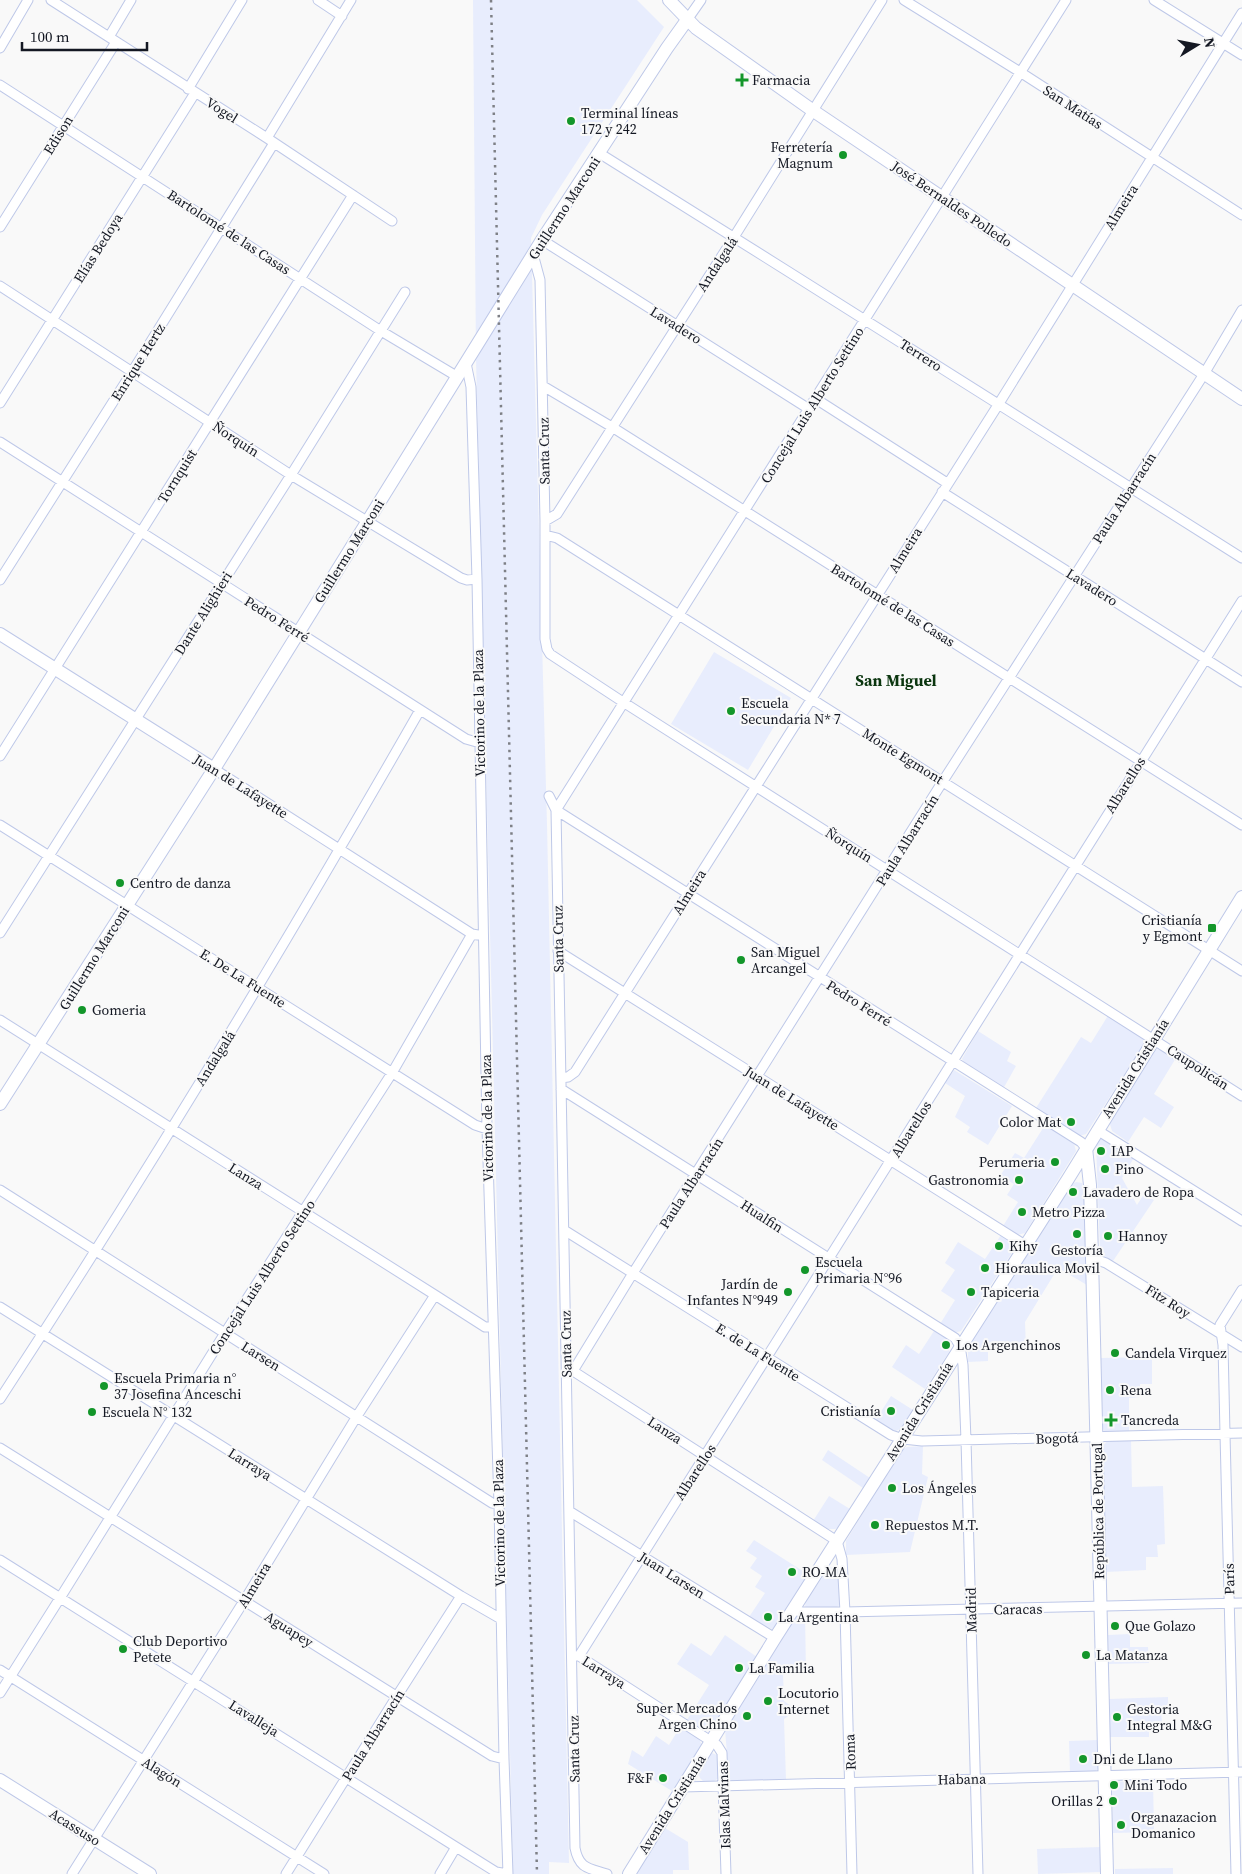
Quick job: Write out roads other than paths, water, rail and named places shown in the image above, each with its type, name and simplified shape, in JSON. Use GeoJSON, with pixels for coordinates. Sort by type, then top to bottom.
{"type":"FeatureCollection","features":[{"type":"Feature","properties":{"kind":"main road","name":"José Bernaldes Polledo"},"geometry":{"type":"LineString","coordinates":[[669,0],[696,28],[812,110],[1242,399]]}},
{"type":"Feature","properties":{"kind":"main road","name":"Guillermo Marconi"},"geometry":{"type":"LineString","coordinates":[[0,1104],[214,769],[533,254],[687,20]]}},
{"type":"Feature","properties":{"kind":"main road","name":"Juan de Lafayette"},"geometry":{"type":"LineString","coordinates":[[0,634],[214,769]]}},
{"type":"Feature","properties":{"kind":"main road","name":"Avenida Cristianía"},"geometry":{"type":"LineString","coordinates":[[629,1874],[711,1740],[903,1439],[1242,897]]}},
{"type":"Feature","properties":{"kind":"main road","name":"República de Portugal"},"geometry":{"type":"LineString","coordinates":[[1086,1148],[1090,1184],[1107,1874]]}},
{"type":"Feature","properties":{"kind":"main road","name":"Acassuso"},"geometry":{"type":"LineString","coordinates":[[0,1780],[150,1874]]}},
{"type":"Feature","properties":{"kind":"street"},"geometry":{"type":"LineString","coordinates":[[0,48],[28,0]]}},
{"type":"Feature","properties":{"kind":"street","name":"Vogel"},"geometry":{"type":"LineString","coordinates":[[51,0],[392,221]]}},
{"type":"Feature","properties":{"kind":"street","name":"Edison"},"geometry":{"type":"LineString","coordinates":[[0,227],[64,125],[112,40],[131,0]]}},
{"type":"Feature","properties":{"kind":"street","name":"Elías Bedoya"},"geometry":{"type":"LineString","coordinates":[[0,403],[142,176],[242,0]]}},
{"type":"Feature","properties":{"kind":"street"},"geometry":{"type":"LineString","coordinates":[[318,0],[342,16]]}},
{"type":"Feature","properties":{"kind":"street","name":"Enrique Hertz"},"geometry":{"type":"LineString","coordinates":[[0,580],[222,228],[351,0]]}},
{"type":"Feature","properties":{"kind":"street","name":"Guillermo Marconi"},"geometry":{"type":"LineString","coordinates":[[687,20],[701,0]]}},
{"type":"Feature","properties":{"kind":"street","name":"Andalgalá"},"geometry":{"type":"LineString","coordinates":[[545,521],[556,514],[734,237],[882,0]]}},
{"type":"Feature","properties":{"kind":"street","name":"San Matías"},"geometry":{"type":"LineString","coordinates":[[904,0],[1020,72],[1242,215]]}},
{"type":"Feature","properties":{"kind":"street","name":"Concejal Luis Alberto Settino"},"geometry":{"type":"LineString","coordinates":[[556,810],[1066,0]]}},
{"type":"Feature","properties":{"kind":"street"},"geometry":{"type":"LineString","coordinates":[[1154,0],[1242,55]]}},
{"type":"Feature","properties":{"kind":"street","name":"Almeira"},"geometry":{"type":"LineString","coordinates":[[561,1078],[568,1077],[575,1072],[998,405],[1242,13]]}},
{"type":"Feature","properties":{"kind":"street","name":"Bartolomé de las Casas"},"geometry":{"type":"LineString","coordinates":[[0,85],[381,331],[458,377]]}},
{"type":"Feature","properties":{"kind":"street","name":"Terrero"},"geometry":{"type":"LineString","coordinates":[[599,153],[1242,558]]}},
{"type":"Feature","properties":{"kind":"street","name":"Tornquist"},"geometry":{"type":"LineString","coordinates":[[0,756],[353,195]]}},
{"type":"Feature","properties":{"kind":"street","name":"Lavadero"},"geometry":{"type":"LineString","coordinates":[[542,240],[809,409]]}},
{"type":"Feature","properties":{"kind":"street","name":"Santa Cruz"},"geometry":{"type":"LineString","coordinates":[[533,254],[540,280],[545,521],[545,639],[547,649]]}},
{"type":"Feature","properties":{"kind":"street","name":"Ñorquín"},"geometry":{"type":"LineString","coordinates":[[0,286],[291,475],[461,578],[467,580],[477,579]]}},
{"type":"Feature","properties":{"kind":"street","name":"Dante Alighieri"},"geometry":{"type":"LineString","coordinates":[[0,933],[405,292]]}},
{"type":"Feature","properties":{"kind":"street","name":"Paula Albarracín"},"geometry":{"type":"LineString","coordinates":[[570,1371],[758,1077],[943,781],[1204,374],[1242,310]]}},
{"type":"Feature","properties":{"kind":"street","name":"Victorino de la Plaza"},"geometry":{"type":"LineString","coordinates":[[466,363],[471,387],[477,579],[487,1129],[508,1874]]}},
{"type":"Feature","properties":{"kind":"street","name":"Bartolomé de las Casas"},"geometry":{"type":"LineString","coordinates":[[543,386],[612,427],[1242,825]]}},
{"type":"Feature","properties":{"kind":"street"},"geometry":{"type":"LineString","coordinates":[[816,399],[947,483]]}},
{"type":"Feature","properties":{"kind":"street","name":"Pedro Ferré"},"geometry":{"type":"LineString","coordinates":[[0,442],[466,740],[480,743]]}},
{"type":"Feature","properties":{"kind":"street","name":"Lavadero"},"geometry":{"type":"LineString","coordinates":[[942,492],[1242,682]]}},
{"type":"Feature","properties":{"kind":"street","name":"Monte Egmont"},"geometry":{"type":"LineString","coordinates":[[545,535],[557,538],[1242,971]]}},
{"type":"Feature","properties":{"kind":"street","name":"Albarellos"},"geometry":{"type":"LineString","coordinates":[[575,1656],[705,1456],[1242,601]]}},
{"type":"Feature","properties":{"kind":"street","name":"Ñorquín"},"geometry":{"type":"LineString","coordinates":[[547,649],[554,658],[1153,1039]]}},
{"type":"Feature","properties":{"kind":"street","name":"Andalgalá"},"geometry":{"type":"LineString","coordinates":[[0,1399],[43,1334],[259,987],[420,710]]}},
{"type":"Feature","properties":{"kind":"street","name":"Juan de Lafayette"},"geometry":{"type":"LineString","coordinates":[[214,769],[472,934],[484,935]]}},
{"type":"Feature","properties":{"kind":"street","name":"Santa Cruz"},"geometry":{"type":"LineString","coordinates":[[549,796],[556,810],[564,1230],[570,1371],[569,1511],[575,1656],[575,1838],[577,1859],[582,1865],[608,1874]]}},
{"type":"Feature","properties":{"kind":"street","name":"Pedro Ferré"},"geometry":{"type":"LineString","coordinates":[[556,810],[1081,1142],[1086,1148]]}},
{"type":"Feature","properties":{"kind":"street","name":"E. De La Fuente"},"geometry":{"type":"LineString","coordinates":[[0,824],[475,1125],[487,1129]]}},
{"type":"Feature","properties":{"kind":"street","name":"Concejal Luis Alberto Settino"},"geometry":{"type":"LineString","coordinates":[[0,1693],[392,1072],[472,934]]}},
{"type":"Feature","properties":{"kind":"street","name":"Juan de Lafayette"},"geometry":{"type":"LineString","coordinates":[[558,950],[1025,1245]]}},
{"type":"Feature","properties":{"kind":"street","name":"Lanza"},"geometry":{"type":"LineString","coordinates":[[0,1020],[485,1327],[493,1327]]}},
{"type":"Feature","properties":{"kind":"street","name":"Caupolicán"},"geometry":{"type":"LineString","coordinates":[[1153,1039],[1242,1096]]}},
{"type":"Feature","properties":{"kind":"street","name":"Hualfin"},"geometry":{"type":"LineString","coordinates":[[561,1089],[955,1338],[960,1346]]}},
{"type":"Feature","properties":{"kind":"street"},"geometry":{"type":"LineString","coordinates":[[1097,1130],[1242,1221]]}},
{"type":"Feature","properties":{"kind":"street","name":"Larsen"},"geometry":{"type":"LineString","coordinates":[[0,1190],[225,1334],[492,1502],[499,1504]]}},
{"type":"Feature","properties":{"kind":"street","name":"E. de La Fuente"},"geometry":{"type":"LineString","coordinates":[[564,1230],[766,1358],[891,1435],[903,1439]]}},
{"type":"Feature","properties":{"kind":"street","name":"Fitz Roy"},"geometry":{"type":"LineString","coordinates":[[1092,1258],[1106,1263],[1242,1347]]}},
{"type":"Feature","properties":{"kind":"street","name":"París"},"geometry":{"type":"LineString","coordinates":[[1236,1874],[1238,1772],[1229,1604],[1220,1325],[1242,1290]]}},
{"type":"Feature","properties":{"kind":"street","name":"Almeira"},"geometry":{"type":"LineString","coordinates":[[72,1874],[244,1602],[357,1416],[435,1295]]}},
{"type":"Feature","properties":{"kind":"street","name":"Larraya"},"geometry":{"type":"LineString","coordinates":[[0,1307],[501,1619]]}},
{"type":"Feature","properties":{"kind":"street","name":"Madrid"},"geometry":{"type":"LineString","coordinates":[[960,1346],[963,1365],[966,1440],[978,1874]]}},
{"type":"Feature","properties":{"kind":"street","name":"Lanza"},"geometry":{"type":"LineString","coordinates":[[570,1371],[837,1541]]}},
{"type":"Feature","properties":{"kind":"street","name":"Bogotá"},"geometry":{"type":"LineString","coordinates":[[903,1439],[966,1440],[1242,1433]]}},
{"type":"Feature","properties":{"kind":"street","name":"Aguapey"},"geometry":{"type":"LineString","coordinates":[[0,1448],[492,1756],[504,1759]]}},
{"type":"Feature","properties":{"kind":"street","name":"Juan Larsen"},"geometry":{"type":"LineString","coordinates":[[569,1511],[775,1638]]}},
{"type":"Feature","properties":{"kind":"street","name":"Roma"},"geometry":{"type":"LineString","coordinates":[[837,1541],[842,1559],[845,1612],[852,1874]]}},
{"type":"Feature","properties":{"kind":"street","name":"Lavalleja"},"geometry":{"type":"LineString","coordinates":[[0,1560],[496,1872],[508,1874]]}},
{"type":"Feature","properties":{"kind":"street","name":"Paula Albarracín"},"geometry":{"type":"LineString","coordinates":[[286,1874],[462,1596]]}},
{"type":"Feature","properties":{"kind":"street","name":"Caracas"},"geometry":{"type":"LineString","coordinates":[[794,1610],[802,1612],[845,1612],[1242,1604]]}},
{"type":"Feature","properties":{"kind":"street","name":"Larraya"},"geometry":{"type":"LineString","coordinates":[[575,1656],[711,1740]]}},
{"type":"Feature","properties":{"kind":"street","name":"Alagón"},"geometry":{"type":"LineString","coordinates":[[0,1670],[324,1874]]}},
{"type":"Feature","properties":{"kind":"street","name":"Islas Malvinas"},"geometry":{"type":"LineString","coordinates":[[711,1740],[722,1753],[726,1874]]}},
{"type":"Feature","properties":{"kind":"street","name":"Habana"},"geometry":{"type":"LineString","coordinates":[[682,1787],[1238,1772]]}},
{"type":"Feature","properties":{"kind":"street"},"geometry":{"type":"LineString","coordinates":[[440,1874],[456,1847]]}},
{"type":"Feature","properties":{"kind":"railway"},"geometry":{"type":"LineString","coordinates":[[491,0],[537,1874]]}},
{"type":"Feature","properties":{"kind":"place","name":"Farmacia"},"geometry":{"type":"Point","coordinates":[742,80]}},
{"type":"Feature","properties":{"kind":"place","name":"Terminal líneas 172 y 242"},"geometry":{"type":"Point","coordinates":[571,121]}},
{"type":"Feature","properties":{"kind":"place","name":"Ferretería Magnum"},"geometry":{"type":"Point","coordinates":[843,155]}},
{"type":"Feature","properties":{"kind":"place","name":"Escuela Secundaria N* 7"},"geometry":{"type":"Point","coordinates":[731,711]}},
{"type":"Feature","properties":{"kind":"place","name":"Centro de danza"},"geometry":{"type":"Point","coordinates":[120,883]}},
{"type":"Feature","properties":{"kind":"place","name":"Cristianía y Egmont"},"geometry":{"type":"Point","coordinates":[1212,928]}},
{"type":"Feature","properties":{"kind":"place","name":"San Miguel Arcangel"},"geometry":{"type":"Point","coordinates":[741,960]}},
{"type":"Feature","properties":{"kind":"place","name":"Gomeria"},"geometry":{"type":"Point","coordinates":[82,1010]}},
{"type":"Feature","properties":{"kind":"place","name":"Color Mat"},"geometry":{"type":"Point","coordinates":[1071,1122]}},
{"type":"Feature","properties":{"kind":"place","name":"IAP"},"geometry":{"type":"Point","coordinates":[1101,1151]}},
{"type":"Feature","properties":{"kind":"place","name":"Perumeria"},"geometry":{"type":"Point","coordinates":[1055,1162]}},
{"type":"Feature","properties":{"kind":"place","name":"Pino"},"geometry":{"type":"Point","coordinates":[1105,1169]}},
{"type":"Feature","properties":{"kind":"place","name":"Gastronomia"},"geometry":{"type":"Point","coordinates":[1019,1180]}},
{"type":"Feature","properties":{"kind":"place","name":"Lavadero de Ropa"},"geometry":{"type":"Point","coordinates":[1073,1192]}},
{"type":"Feature","properties":{"kind":"place","name":"Metro Pizza"},"geometry":{"type":"Point","coordinates":[1022,1212]}},
{"type":"Feature","properties":{"kind":"place","name":"Gestoría"},"geometry":{"type":"Point","coordinates":[1077,1234]}},
{"type":"Feature","properties":{"kind":"place","name":"Hannoy"},"geometry":{"type":"Point","coordinates":[1108,1236]}},
{"type":"Feature","properties":{"kind":"place","name":"Kihy"},"geometry":{"type":"Point","coordinates":[999,1246]}},
{"type":"Feature","properties":{"kind":"place","name":"Hioraulica Movil"},"geometry":{"type":"Point","coordinates":[985,1268]}},
{"type":"Feature","properties":{"kind":"place","name":"Escuela Primaria N°96"},"geometry":{"type":"Point","coordinates":[805,1270]}},
{"type":"Feature","properties":{"kind":"place","name":"Jardín de Infantes N°949"},"geometry":{"type":"Point","coordinates":[788,1292]}},
{"type":"Feature","properties":{"kind":"place","name":"Tapiceria"},"geometry":{"type":"Point","coordinates":[971,1292]}},
{"type":"Feature","properties":{"kind":"place","name":"Los Argenchinos"},"geometry":{"type":"Point","coordinates":[946,1345]}},
{"type":"Feature","properties":{"kind":"place","name":"Candela Virquez"},"geometry":{"type":"Point","coordinates":[1115,1353]}},
{"type":"Feature","properties":{"kind":"place","name":"Escuela Primaria n° 37 Josefina Anceschi"},"geometry":{"type":"Point","coordinates":[104,1386]}},
{"type":"Feature","properties":{"kind":"place","name":"Rena"},"geometry":{"type":"Point","coordinates":[1110,1390]}},
{"type":"Feature","properties":{"kind":"place","name":"Cristianía"},"geometry":{"type":"Point","coordinates":[891,1411]}},
{"type":"Feature","properties":{"kind":"place","name":"Escuela N° 132"},"geometry":{"type":"Point","coordinates":[92,1412]}},
{"type":"Feature","properties":{"kind":"place","name":"Tancreda"},"geometry":{"type":"Point","coordinates":[1111,1420]}},
{"type":"Feature","properties":{"kind":"place","name":"Los Ángeles"},"geometry":{"type":"Point","coordinates":[892,1488]}},
{"type":"Feature","properties":{"kind":"place","name":"Repuestos M.T."},"geometry":{"type":"Point","coordinates":[875,1525]}},
{"type":"Feature","properties":{"kind":"place","name":"RO-MA"},"geometry":{"type":"Point","coordinates":[792,1572]}},
{"type":"Feature","properties":{"kind":"place","name":"La Argentina"},"geometry":{"type":"Point","coordinates":[768,1617]}},
{"type":"Feature","properties":{"kind":"place","name":"Que Golazo"},"geometry":{"type":"Point","coordinates":[1115,1626]}},
{"type":"Feature","properties":{"kind":"place","name":"Club Deportivo Petete"},"geometry":{"type":"Point","coordinates":[123,1649]}},
{"type":"Feature","properties":{"kind":"place","name":"La Matanza"},"geometry":{"type":"Point","coordinates":[1086,1655]}},
{"type":"Feature","properties":{"kind":"place","name":"La Familia"},"geometry":{"type":"Point","coordinates":[739,1668]}},
{"type":"Feature","properties":{"kind":"place","name":"Locutorio Internet"},"geometry":{"type":"Point","coordinates":[768,1701]}},
{"type":"Feature","properties":{"kind":"place","name":"Super Mercados Argen Chino"},"geometry":{"type":"Point","coordinates":[747,1716]}},
{"type":"Feature","properties":{"kind":"place","name":"Gestoria Integral M&G"},"geometry":{"type":"Point","coordinates":[1117,1717]}},
{"type":"Feature","properties":{"kind":"place","name":"Dni de Llano"},"geometry":{"type":"Point","coordinates":[1083,1759]}},
{"type":"Feature","properties":{"kind":"place","name":"F&F"},"geometry":{"type":"Point","coordinates":[663,1778]}},
{"type":"Feature","properties":{"kind":"place","name":"Mini Todo"},"geometry":{"type":"Point","coordinates":[1114,1785]}},
{"type":"Feature","properties":{"kind":"place","name":"Orillas 2"},"geometry":{"type":"Point","coordinates":[1113,1801]}},
{"type":"Feature","properties":{"kind":"place","name":"Organazacion Domanico"},"geometry":{"type":"Point","coordinates":[1121,1825]}},
{"type":"Feature","properties":{"kind":"district","name":"San Miguel"},"geometry":{"type":"Point","coordinates":[896,680]}}]}
